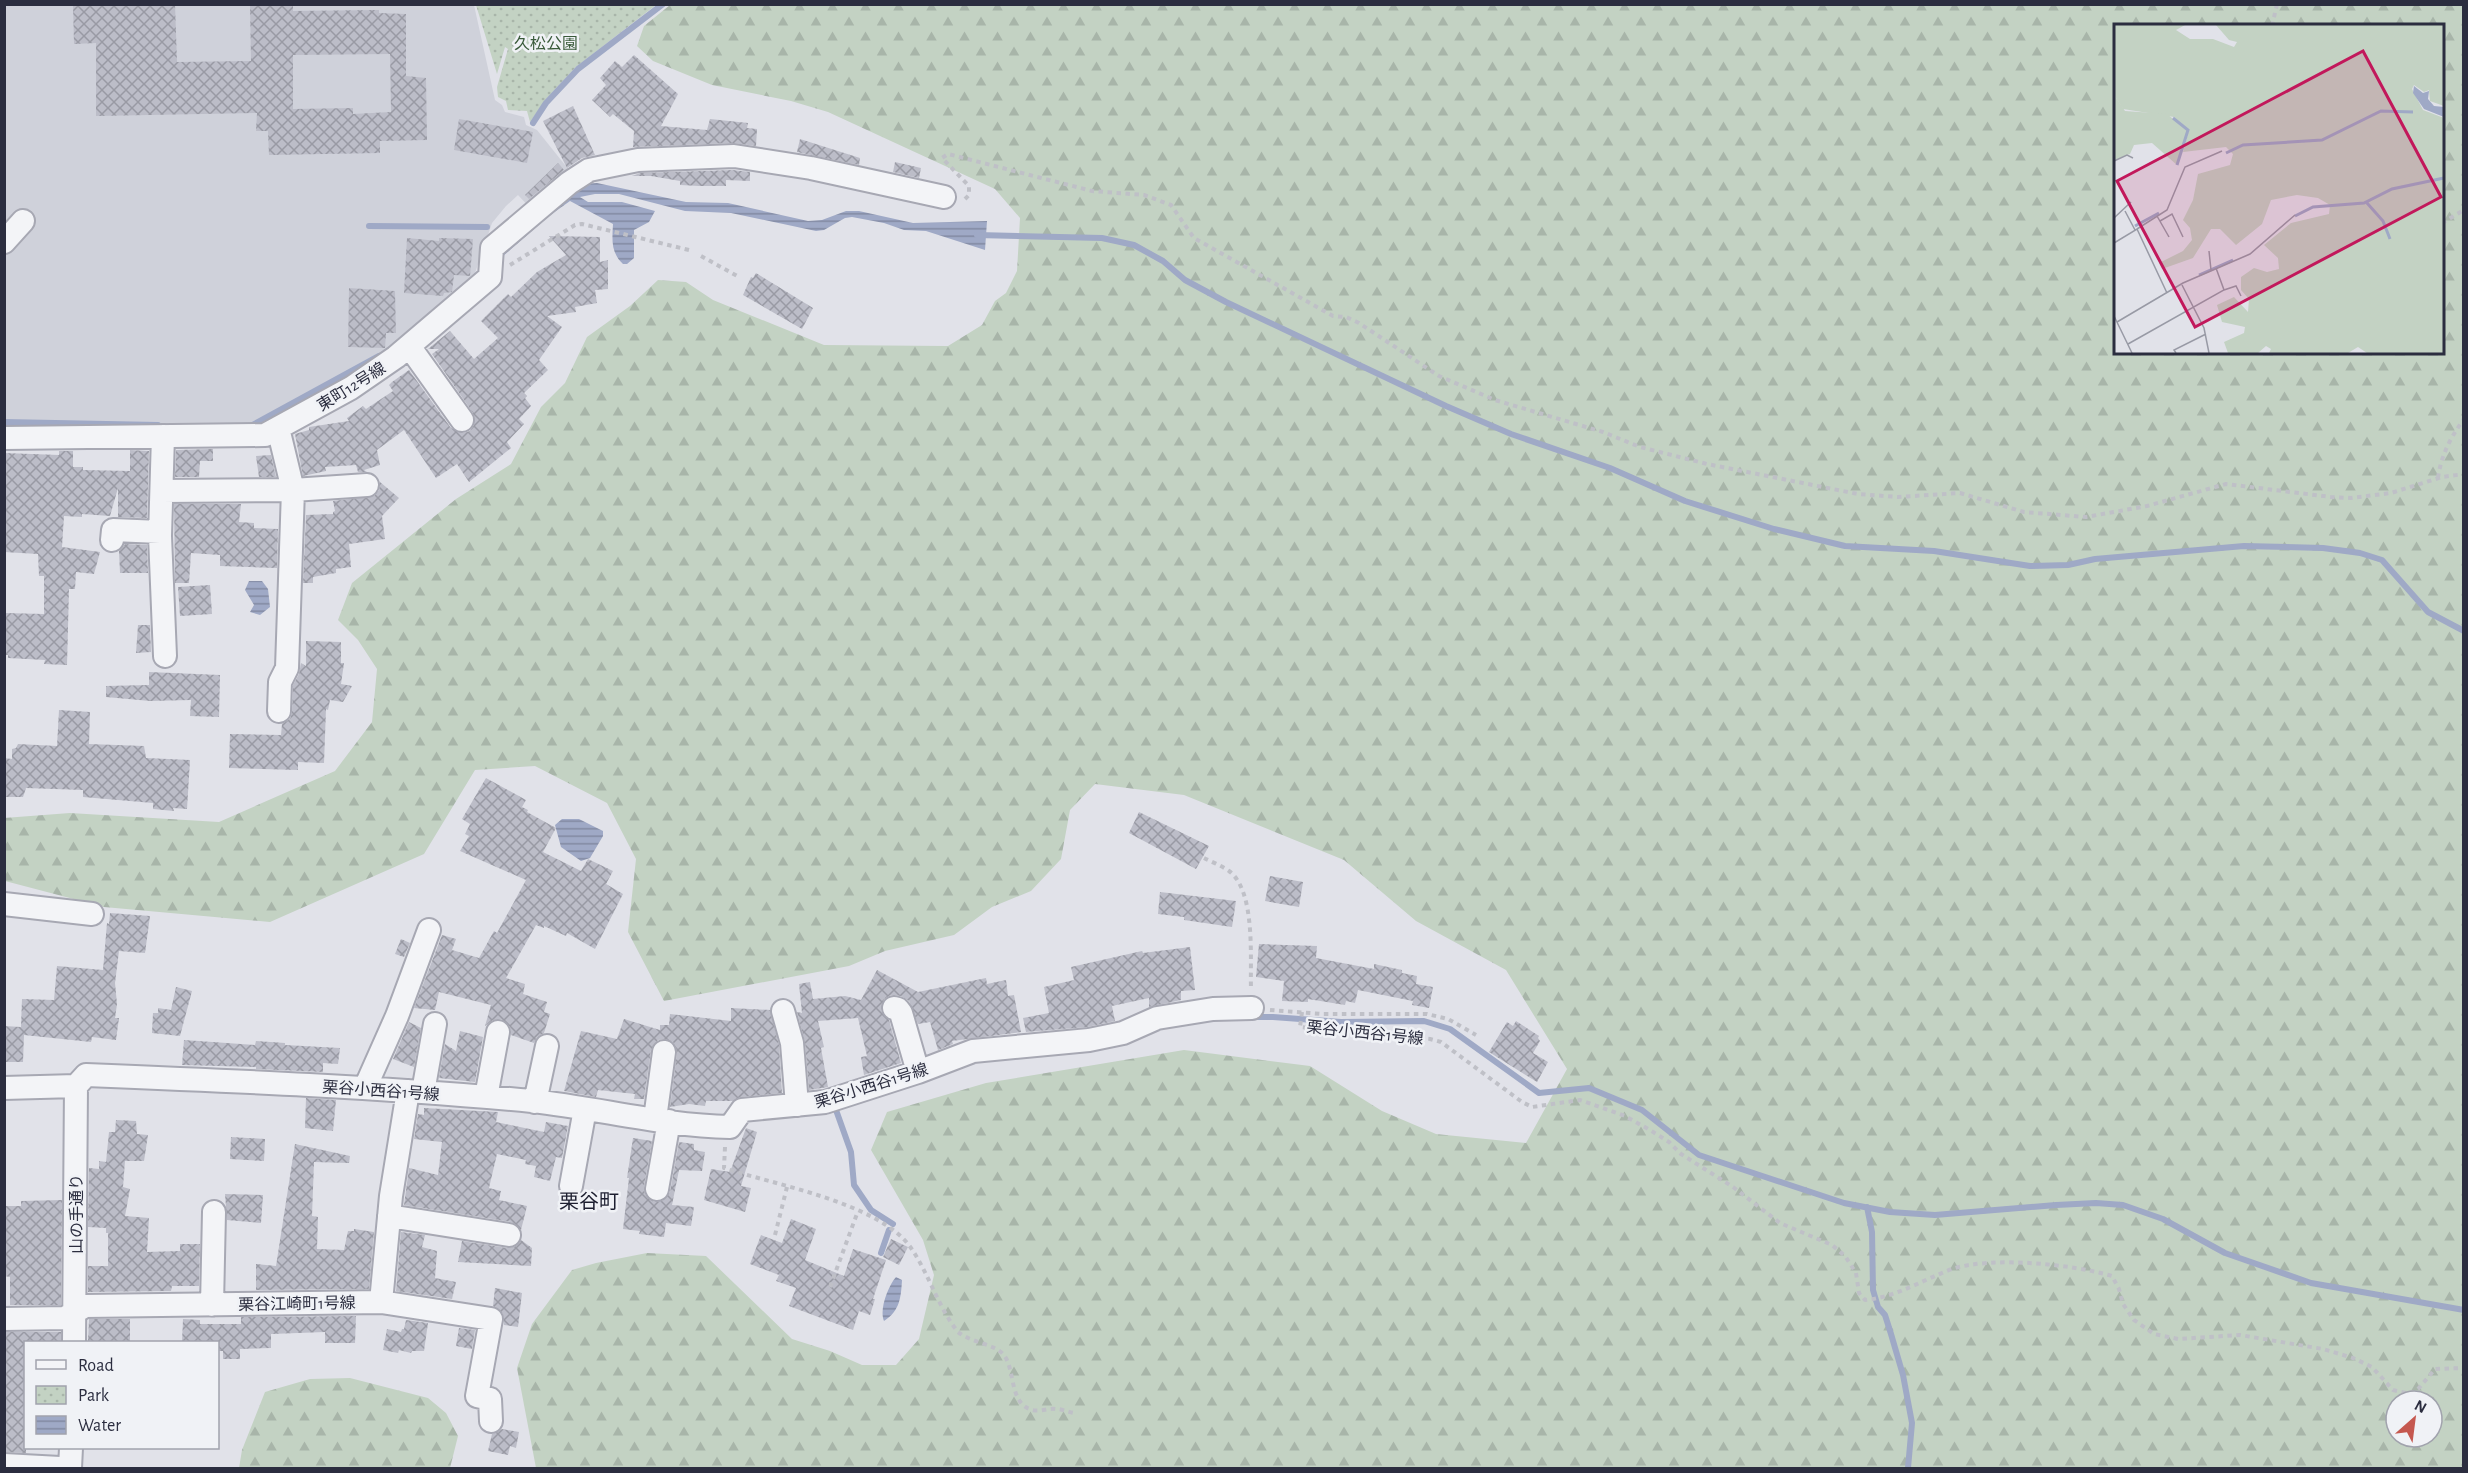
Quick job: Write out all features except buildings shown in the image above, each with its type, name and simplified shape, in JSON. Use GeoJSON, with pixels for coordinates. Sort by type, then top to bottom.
{"type":"FeatureCollection","features":[{"type":"Feature","properties":{"kind":"street"},"geometry":{"type":"LineString","coordinates":[[490,278],[492,248],[579,176],[589,170],[617,163],[734,156],[811,168],[944,197]]}},
{"type":"Feature","properties":{"kind":"street"},"geometry":{"type":"LineString","coordinates":[[4,242],[23,221]]}},
{"type":"Feature","properties":{"kind":"street","name":"東町12号線"},"geometry":{"type":"LineString","coordinates":[[4,438],[265,435],[351,388],[409,346],[490,278]]}},
{"type":"Feature","properties":{"kind":"street"},"geometry":{"type":"LineString","coordinates":[[409,346],[462,420]]}},
{"type":"Feature","properties":{"kind":"street"},"geometry":{"type":"LineString","coordinates":[[278,428],[293,490],[287,668],[280,682],[279,711]]}},
{"type":"Feature","properties":{"kind":"street"},"geometry":{"type":"LineString","coordinates":[[163,436],[160,532],[165,656]]}},
{"type":"Feature","properties":{"kind":"street"},"geometry":{"type":"LineString","coordinates":[[162,491],[293,490],[367,485]]}},
{"type":"Feature","properties":{"kind":"street"},"geometry":{"type":"LineString","coordinates":[[112,540],[113,530],[160,532]]}},
{"type":"Feature","properties":{"kind":"street"},"geometry":{"type":"LineString","coordinates":[[4,904],[92,914]]}},
{"type":"Feature","properties":{"kind":"street"},"geometry":{"type":"LineString","coordinates":[[365,1088],[397,1016],[429,930]]}},
{"type":"Feature","properties":{"kind":"street"},"geometry":{"type":"LineString","coordinates":[[894,1008],[901,1013],[918,1072]]}},
{"type":"Feature","properties":{"kind":"street","name":"栗谷小西谷1号線"},"geometry":{"type":"LineString","coordinates":[[76,1086],[86,1075],[365,1088],[535,1102],[662,1120],[736,1118],[797,1105],[825,1102],[918,1072],[973,1051],[1089,1040],[1123,1033],[1157,1018],[1213,1009],[1252,1008]]}},
{"type":"Feature","properties":{"kind":"street"},"geometry":{"type":"LineString","coordinates":[[783,1011],[795,1064],[797,1105]]}},
{"type":"Feature","properties":{"kind":"street"},"geometry":{"type":"LineString","coordinates":[[381,1302],[389,1216],[416,1091],[435,1024]]}},
{"type":"Feature","properties":{"kind":"street"},"geometry":{"type":"LineString","coordinates":[[486,1097],[498,1032]]}},
{"type":"Feature","properties":{"kind":"street"},"geometry":{"type":"LineString","coordinates":[[535,1102],[547,1046]]}},
{"type":"Feature","properties":{"kind":"street"},"geometry":{"type":"LineString","coordinates":[[657,1189],[664,1052]]}},
{"type":"Feature","properties":{"kind":"street"},"geometry":{"type":"LineString","coordinates":[[4,1088],[76,1086]]}},
{"type":"Feature","properties":{"kind":"street","name":"山の手通り"},"geometry":{"type":"LineString","coordinates":[[74,1341],[76,1086]]}},
{"type":"Feature","properties":{"kind":"street"},"geometry":{"type":"LineString","coordinates":[[571,1186],[585,1109]]}},
{"type":"Feature","properties":{"kind":"street"},"geometry":{"type":"LineString","coordinates":[[212,1305],[214,1212]]}},
{"type":"Feature","properties":{"kind":"street"},"geometry":{"type":"LineString","coordinates":[[389,1216],[509,1235]]}},
{"type":"Feature","properties":{"kind":"street","name":"栗谷江崎町1号線"},"geometry":{"type":"LineString","coordinates":[[4,1318],[65,1318],[85,1306],[381,1302],[491,1319],[477,1396],[490,1399],[491,1421]]}},
{"type":"Feature","properties":{"kind":"street"},"geometry":{"type":"LineString","coordinates":[[70,1468],[71,1449]]}},
{"type":"Feature","properties":{"kind":"street"},"geometry":{"type":"LineString","coordinates":[[4,1466],[60,1468]]}},
{"type":"Feature","properties":{"kind":"path"},"geometry":{"type":"LineString","coordinates":[[2272,24],[2277,4]]}},
{"type":"Feature","properties":{"kind":"path"},"geometry":{"type":"LineString","coordinates":[[944,197],[962,201],[969,195],[969,186],[942,158],[948,154],[1092,191],[1144,195],[1171,205],[1194,238],[1333,316],[1346,317],[1359,323],[1439,376],[1466,389],[1603,432],[1640,447],[1824,489],[1898,497],[1960,493],[2024,512],[2086,517],[2120,513],[2226,484],[2351,498],[2391,493],[2438,478],[2463,474]]}},
{"type":"Feature","properties":{"kind":"path"},"geometry":{"type":"LineString","coordinates":[[2444,222],[2463,210]]}},
{"type":"Feature","properties":{"kind":"path"},"geometry":{"type":"LineString","coordinates":[[490,278],[575,225],[591,225],[690,250]]}},
{"type":"Feature","properties":{"kind":"path"},"geometry":{"type":"LineString","coordinates":[[701,256],[740,277]]}},
{"type":"Feature","properties":{"kind":"path"},"geometry":{"type":"LineString","coordinates":[[2438,478],[2442,457],[2463,420]]}},
{"type":"Feature","properties":{"kind":"path"},"geometry":{"type":"LineString","coordinates":[[1204,858],[1230,872],[1244,891],[1248,920],[1252,1008]]}},
{"type":"Feature","properties":{"kind":"path","name":"栗谷小西谷1号線"},"geometry":{"type":"LineString","coordinates":[[1252,1008],[1302,1012],[1300,1027],[1423,1038],[1441,1042],[1532,1107],[1580,1100],[1624,1116],[1669,1142],[1681,1154],[1733,1187],[1780,1222],[1833,1245],[1845,1256],[1856,1273],[1858,1293],[1865,1300],[1881,1299],[1952,1269],[1978,1264],[2009,1263],[2055,1266],[2094,1271],[2112,1276],[2123,1304],[2134,1320],[2154,1334],[2178,1339],[2240,1335],[2323,1348],[2354,1358],[2372,1367],[2393,1390],[2410,1394],[2419,1388],[2435,1369],[2463,1368]]}},
{"type":"Feature","properties":{"kind":"path"},"geometry":{"type":"LineString","coordinates":[[1302,1012],[1427,1014],[1448,1019],[1476,1035]]}},
{"type":"Feature","properties":{"kind":"path"},"geometry":{"type":"LineString","coordinates":[[724,1168],[858,1211],[886,1224],[905,1240],[958,1332],[967,1340],[993,1347],[1004,1354],[1014,1388],[1025,1406],[1033,1410],[1056,1409],[1074,1413]]}},
{"type":"Feature","properties":{"kind":"path"},"geometry":{"type":"LineString","coordinates":[[775,1234],[787,1187]]}},
{"type":"Feature","properties":{"kind":"path"},"geometry":{"type":"LineString","coordinates":[[830,1287],[858,1211]]}},
{"type":"Feature","properties":{"kind":"shaded area"},"geometry":{"type":"Polygon","coordinates":[[[5,5],[474,5],[495,100],[502,105],[505,112],[524,117],[526,125],[537,130],[573,175],[532,210],[518,195],[506,206],[492,223],[475,273],[477,279],[389,353],[251,428],[5,424],[5,5]]]}},
{"type":"Feature","properties":{"kind":"green space","name":"久松公園"},"geometry":{"type":"Polygon","coordinates":[[[476,4],[656,5],[576,67],[546,99],[530,122],[527,111],[508,110],[506,101],[498,97],[497,87],[508,49],[505,47],[497,74],[476,4]]]}},
{"type":"Feature","properties":{"kind":"green space"},"geometry":{"type":"Polygon","coordinates":[[[670,5],[2463,5],[2463,1468],[536,1468],[517,1368],[532,1324],[572,1270],[596,1263],[647,1253],[706,1256],[792,1339],[830,1351],[862,1365],[896,1365],[919,1339],[934,1275],[923,1240],[871,1150],[887,1112],[986,1083],[1184,1050],[1310,1066],[1382,1111],[1436,1134],[1526,1143],[1567,1069],[1506,970],[1416,921],[1344,860],[1184,795],[1095,784],[1070,810],[1061,859],[1031,891],[992,907],[954,935],[885,951],[849,966],[664,1001],[628,932],[636,859],[607,803],[535,766],[475,770],[424,854],[270,922],[104,907],[5,881],[4,818],[70,813],[219,822],[335,771],[372,722],[377,669],[358,640],[338,620],[352,583],[456,499],[511,464],[541,407],[565,383],[587,337],[630,306],[658,280],[686,282],[713,300],[824,345],[948,346],[982,325],[995,301],[1006,293],[1017,271],[1020,218],[995,189],[828,112],[791,101],[712,85],[653,61],[637,46],[644,26],[670,5]]]}},
{"type":"Feature","properties":{"kind":"green space"},"geometry":{"type":"Polygon","coordinates":[[[350,1378],[428,1398],[446,1413],[458,1436],[450,1468],[239,1468],[242,1450],[265,1392],[310,1379],[350,1378]]]}},
{"type":"Feature","properties":{"kind":"water"},"geometry":{"type":"Polygon","coordinates":[[[597,183],[686,202],[728,203],[808,221],[822,220],[846,211],[859,211],[913,223],[987,221],[985,250],[926,231],[904,230],[884,223],[852,217],[845,218],[824,230],[816,231],[731,213],[685,211],[619,194],[595,194],[580,197],[588,202],[622,202],[655,211],[649,222],[634,230],[634,258],[627,264],[619,260],[614,251],[613,224],[570,201],[549,216],[455,298],[453,294],[502,248],[584,184],[597,183]]]}},
{"type":"Feature","properties":{"kind":"water"},"geometry":{"type":"Polygon","coordinates":[[[249,581],[262,581],[268,589],[270,607],[260,615],[250,612],[254,605],[245,590],[249,581]]]}},
{"type":"Feature","properties":{"kind":"water"},"geometry":{"type":"Polygon","coordinates":[[[562,819],[579,819],[603,831],[603,836],[590,858],[581,861],[561,847],[555,825],[562,819]]]}},
{"type":"Feature","properties":{"kind":"water"},"geometry":{"type":"Polygon","coordinates":[[[896,1277],[902,1280],[900,1298],[893,1313],[884,1321],[885,1298],[896,1277]]]}},
{"type":"Feature","properties":{"kind":"waterway"},"geometry":{"type":"LineString","coordinates":[[533,123],[546,103],[578,69],[663,4]]}},
{"type":"Feature","properties":{"kind":"waterway"},"geometry":{"type":"LineString","coordinates":[[369,226],[487,227]]}},
{"type":"Feature","properties":{"kind":"waterway"},"geometry":{"type":"LineString","coordinates":[[977,235],[1102,238],[1134,245],[1163,261],[1185,280],[1226,302],[1446,406],[1511,434],[1610,468],[1685,501],[1774,529],[1845,546],[1934,551],[2030,566],[2068,565],[2095,559],[2244,546],[2323,548],[2360,553],[2382,560],[2428,612],[2464,631]]}},
{"type":"Feature","properties":{"kind":"waterway"},"geometry":{"type":"LineString","coordinates":[[249,427],[379,356]]}},
{"type":"Feature","properties":{"kind":"waterway"},"geometry":{"type":"LineString","coordinates":[[4,422],[158,425]]}},
{"type":"Feature","properties":{"kind":"waterway"},"geometry":{"type":"LineString","coordinates":[[1251,1017],[1341,1022],[1424,1021],[1450,1029],[1539,1093],[1589,1088],[1642,1110],[1699,1155],[1844,1203],[1890,1212],[1935,1215],[2056,1205],[2096,1203],[2123,1205],[2163,1219],[2225,1253],[2311,1283],[2464,1310]]}},
{"type":"Feature","properties":{"kind":"waterway"},"geometry":{"type":"LineString","coordinates":[[836,1110],[851,1152],[854,1185],[871,1210],[893,1224]]}},
{"type":"Feature","properties":{"kind":"waterway"},"geometry":{"type":"LineString","coordinates":[[1867,1207],[1872,1232],[1873,1290],[1878,1307],[1885,1315],[1891,1334],[1903,1375],[1912,1423],[1908,1468]]}},
{"type":"Feature","properties":{"kind":"waterway"},"geometry":{"type":"LineString","coordinates":[[881,1253],[889,1230]]}},
{"type":"Feature","properties":{"kind":"district","name":"栗谷町"},"geometry":{"type":"Point","coordinates":[589,1201]}}]}
